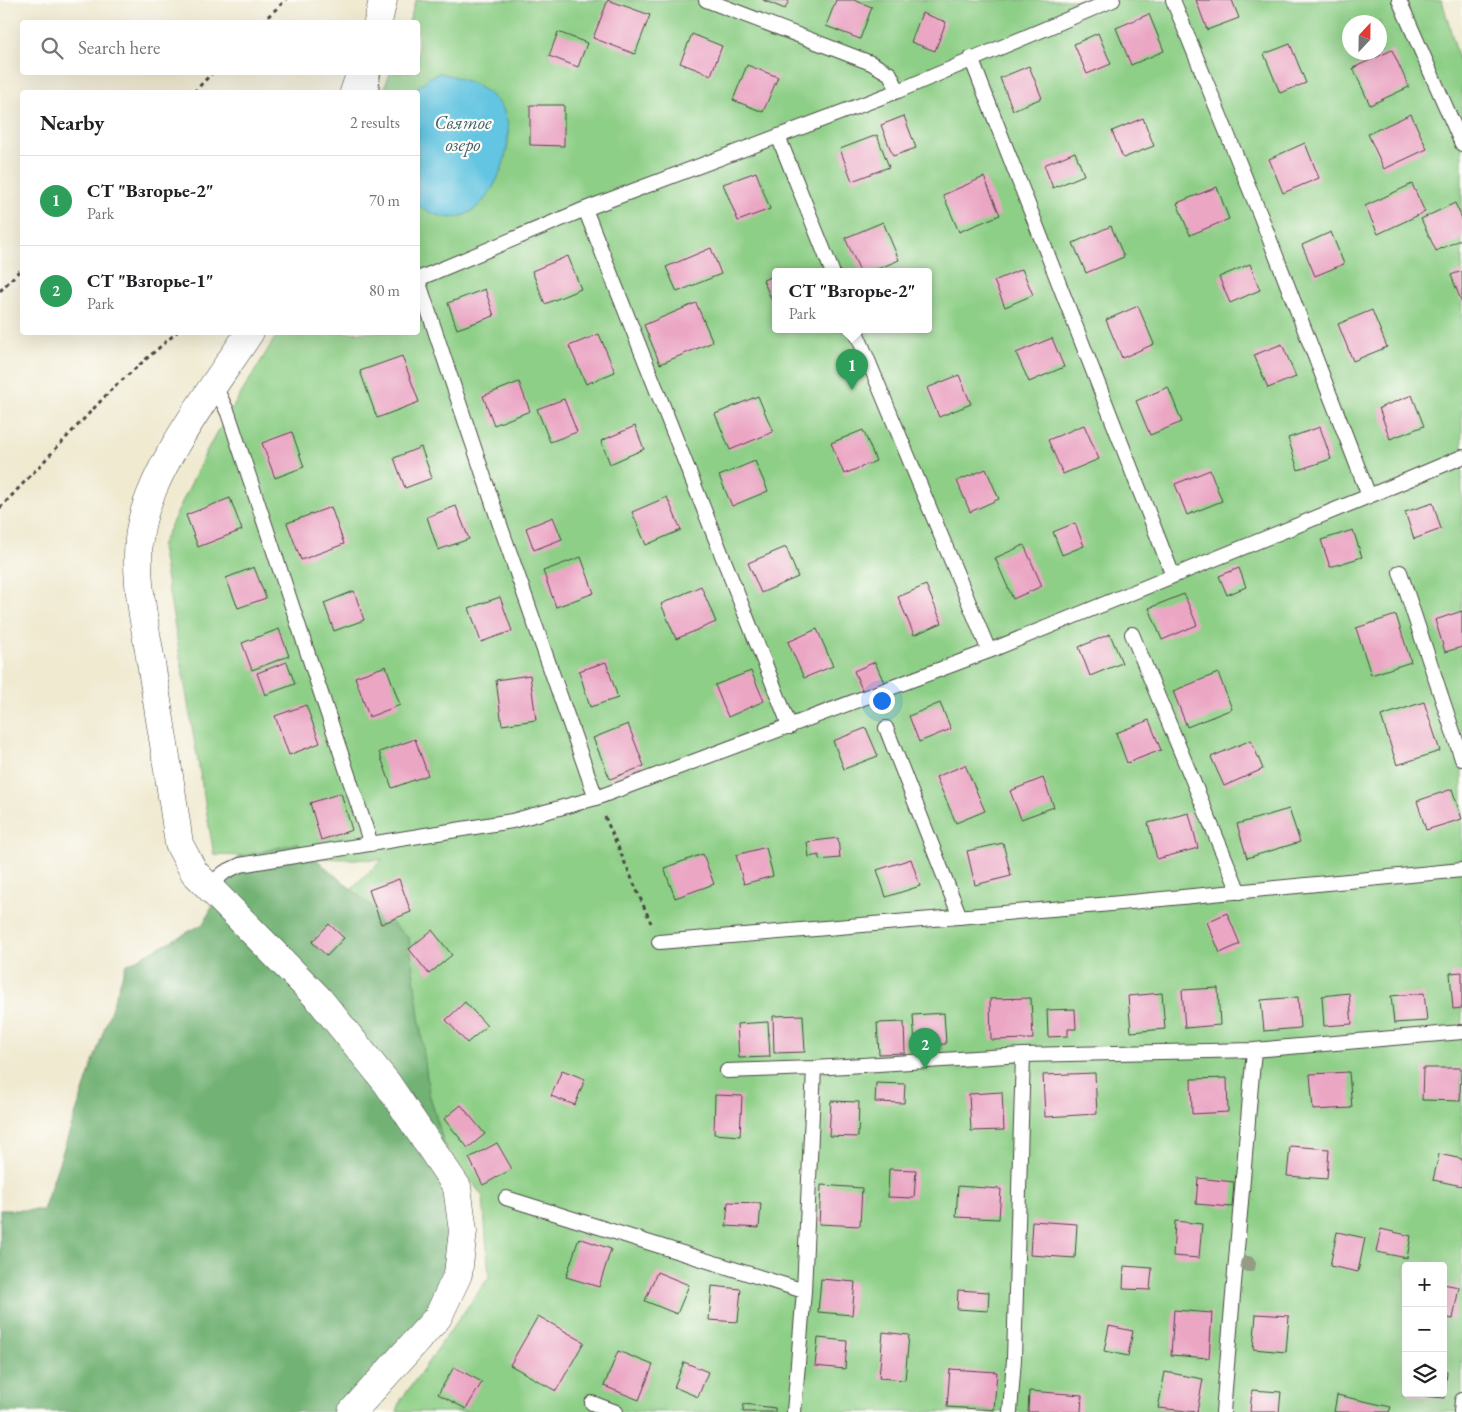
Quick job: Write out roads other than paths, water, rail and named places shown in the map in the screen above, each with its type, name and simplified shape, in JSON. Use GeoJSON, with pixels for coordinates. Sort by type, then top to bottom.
{"type":"FeatureCollection","features":[{"type":"Feature","properties":{"kind":"street"},"geometry":{"type":"LineString","coordinates":[[378,20],[383,0]]}},
{"type":"Feature","properties":{"kind":"street"},"geometry":{"type":"LineString","coordinates":[[355,90],[360,75]]}},
{"type":"Feature","properties":{"kind":"street"},"geometry":{"type":"LineString","coordinates":[[248,335],[173,450],[154,491],[142,526],[139,567],[145,624],[179,844],[194,872],[209,885],[331,1014],[387,1083],[457,1187],[463,1231],[458,1274],[438,1317],[352,1412]]}},
{"type":"Feature","properties":{"kind":"lane"},"geometry":{"type":"LineString","coordinates":[[706,0],[871,63],[890,74],[898,91]]}},
{"type":"Feature","properties":{"kind":"lane"},"geometry":{"type":"LineString","coordinates":[[420,279],[585,209],[898,91],[971,58],[1113,0]]}},
{"type":"Feature","properties":{"kind":"lane"},"geometry":{"type":"LineString","coordinates":[[1173,0],[1261,217],[1369,496]]}},
{"type":"Feature","properties":{"kind":"lane"},"geometry":{"type":"LineString","coordinates":[[1399,0],[1462,144]]}},
{"type":"Feature","properties":{"kind":"lane"},"geometry":{"type":"LineString","coordinates":[[971,58],[1172,576]]}},
{"type":"Feature","properties":{"kind":"lane"},"geometry":{"type":"LineString","coordinates":[[371,90],[373,75]]}},
{"type":"Feature","properties":{"kind":"lane"},"geometry":{"type":"LineString","coordinates":[[778,136],[831,268]]}},
{"type":"Feature","properties":{"kind":"lane"},"geometry":{"type":"LineString","coordinates":[[585,209],[790,727]]}},
{"type":"Feature","properties":{"kind":"lane"},"geometry":{"type":"LineString","coordinates":[[420,286],[499,522],[596,798]]}},
{"type":"Feature","properties":{"kind":"lane"},"geometry":{"type":"LineString","coordinates":[[857,333],[989,651]]}},
{"type":"Feature","properties":{"kind":"lane"},"geometry":{"type":"LineString","coordinates":[[215,386],[228,412],[371,844]]}},
{"type":"Feature","properties":{"kind":"lane"},"geometry":{"type":"LineString","coordinates":[[209,885],[225,872],[240,865],[512,821],[596,798],[989,651],[1462,457]]}},
{"type":"Feature","properties":{"kind":"lane"},"geometry":{"type":"LineString","coordinates":[[1400,572],[1462,759]]}},
{"type":"Feature","properties":{"kind":"lane"},"geometry":{"type":"LineString","coordinates":[[1132,634],[1239,892]]}},
{"type":"Feature","properties":{"kind":"lane"},"geometry":{"type":"LineString","coordinates":[[886,728],[960,917]]}},
{"type":"Feature","properties":{"kind":"lane"},"geometry":{"type":"LineString","coordinates":[[659,942],[1239,892],[1462,870]]}},
{"type":"Feature","properties":{"kind":"lane"},"geometry":{"type":"LineString","coordinates":[[727,1071],[814,1068],[1023,1055],[1254,1050],[1462,1032]]}},
{"type":"Feature","properties":{"kind":"lane"},"geometry":{"type":"LineString","coordinates":[[1223,1412],[1254,1050]]}},
{"type":"Feature","properties":{"kind":"lane"},"geometry":{"type":"LineString","coordinates":[[1010,1412],[1014,1350],[1023,1055]]}},
{"type":"Feature","properties":{"kind":"lane"},"geometry":{"type":"LineString","coordinates":[[794,1412],[804,1290],[814,1068]]}},
{"type":"Feature","properties":{"kind":"lane"},"geometry":{"type":"LineString","coordinates":[[506,1198],[804,1290]]}},
{"type":"Feature","properties":{"kind":"lane"},"geometry":{"type":"LineString","coordinates":[[1461,1412],[1462,1400]]}},
{"type":"Feature","properties":{"kind":"lane"},"geometry":{"type":"LineString","coordinates":[[592,1403],[616,1412]]}},
{"type":"Feature","properties":{"kind":"water","name":"Святое озеро"},"geometry":{"type":"Polygon","coordinates":[[[440,73],[474,84],[497,101],[507,121],[506,154],[501,171],[493,187],[483,201],[471,212],[453,218],[437,215],[420,207],[420,90],[414,90],[430,77],[440,73]]]}},
{"type":"Feature","properties":{"kind":"place","name":"СТ \"Взгорье-2\""},"geometry":{"type":"Point","coordinates":[852,390]}},
{"type":"Feature","properties":{"kind":"place","name":"СТ \"Взгорье-1\""},"geometry":{"type":"Point","coordinates":[925,1069]}}]}
